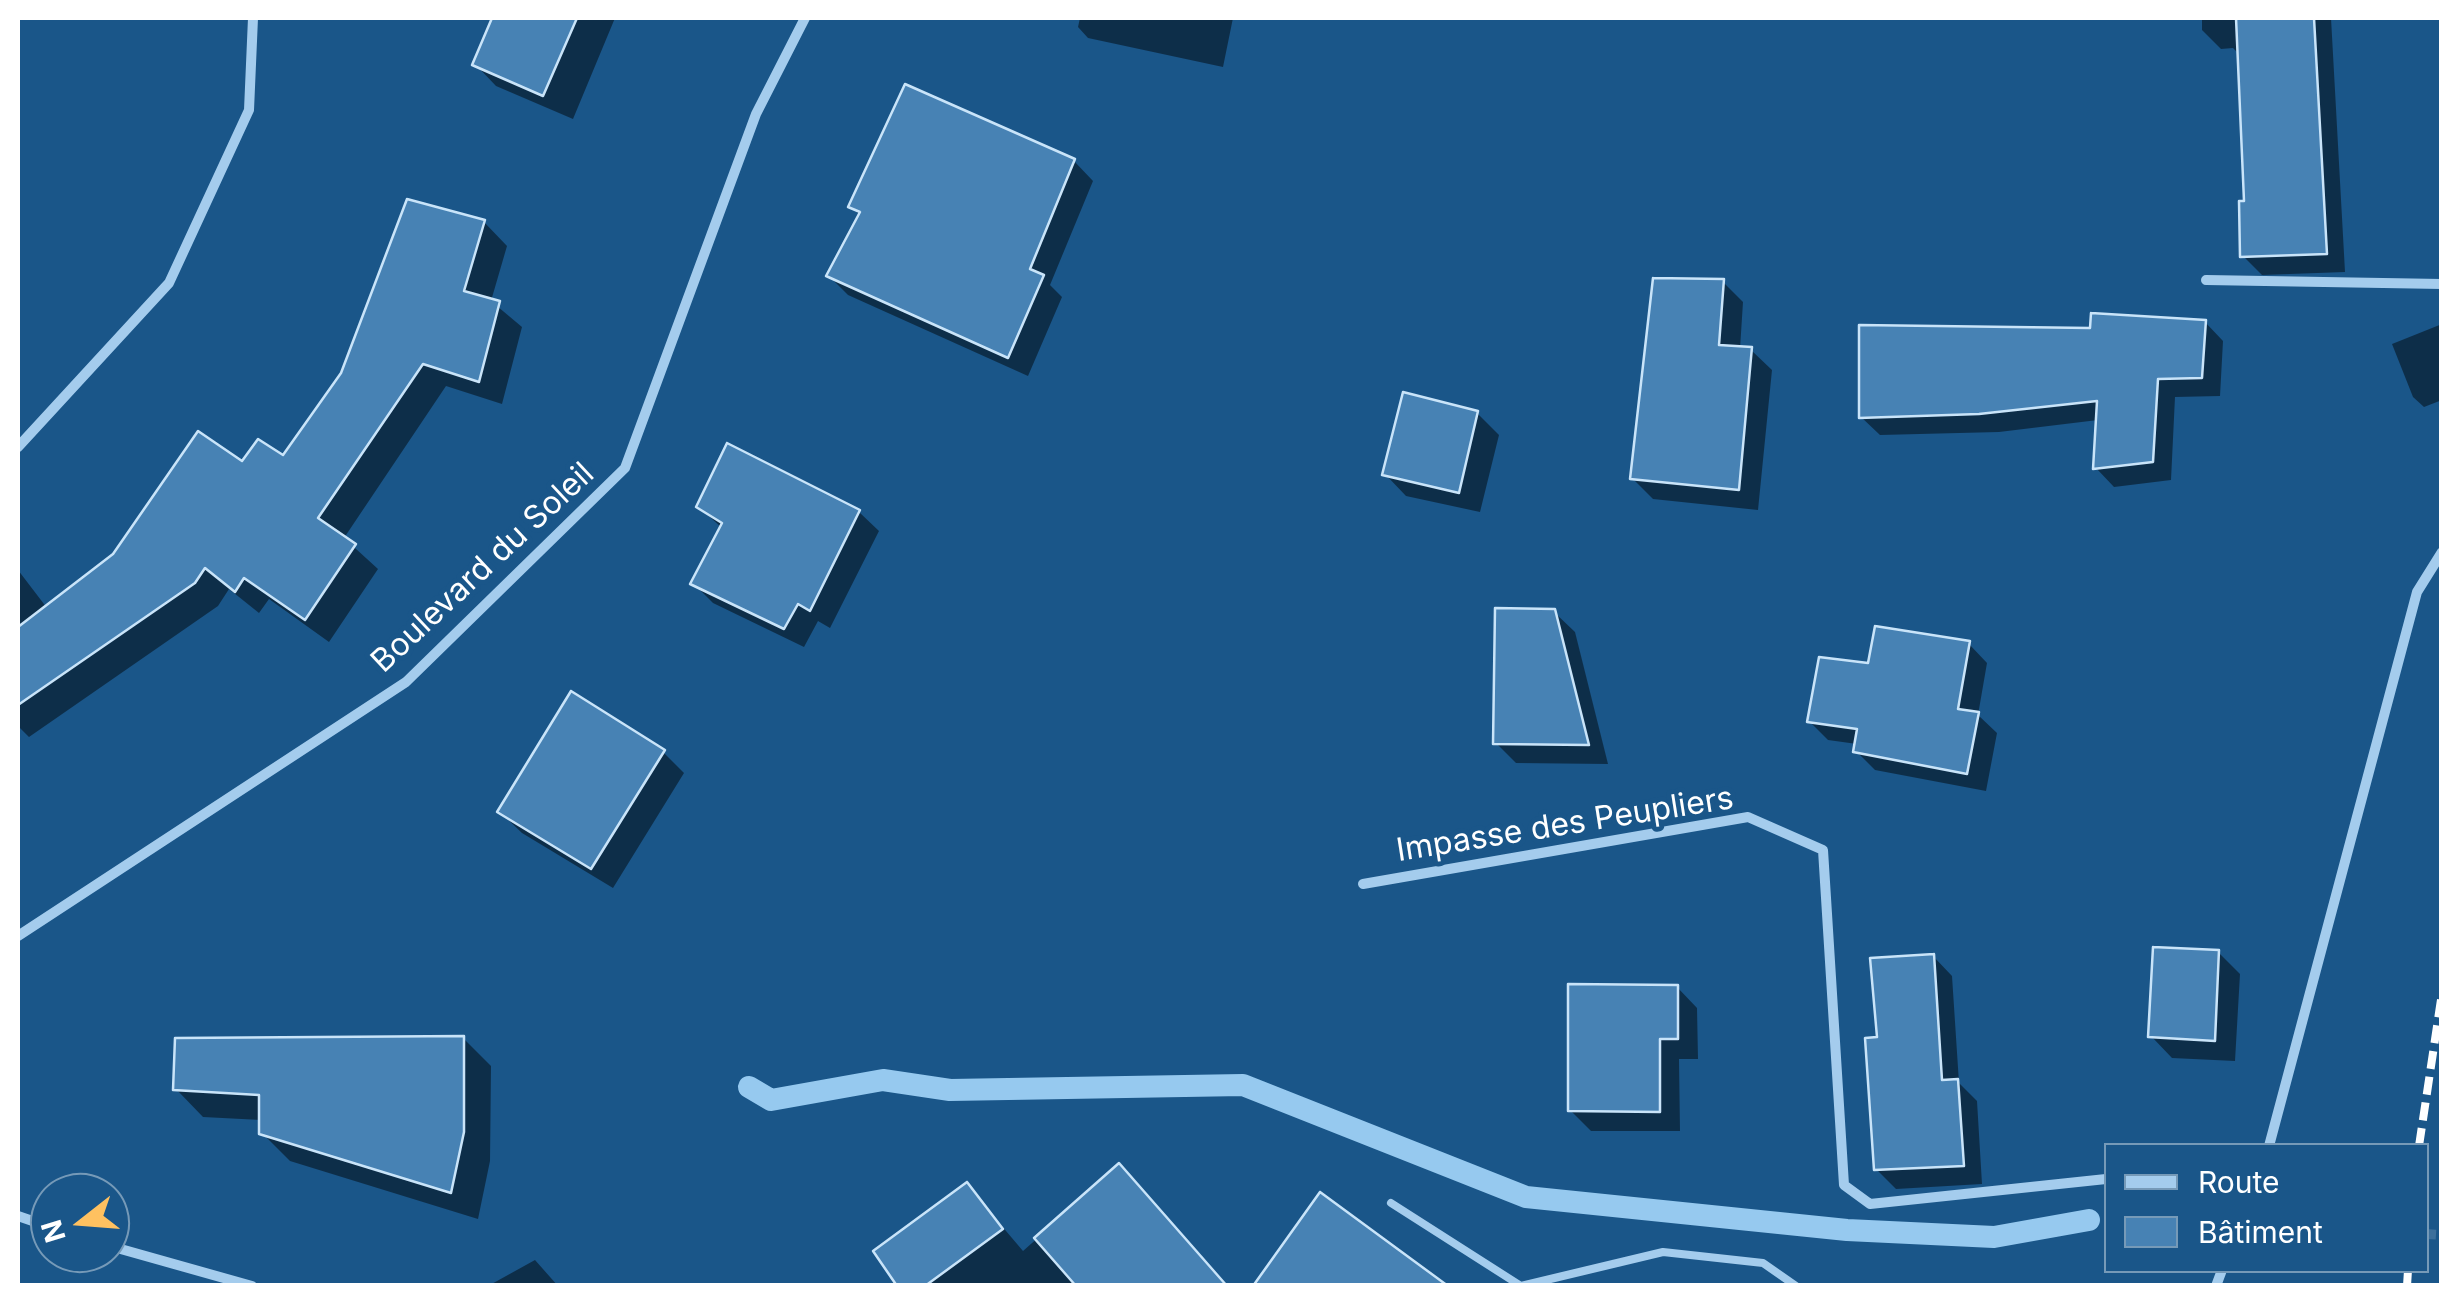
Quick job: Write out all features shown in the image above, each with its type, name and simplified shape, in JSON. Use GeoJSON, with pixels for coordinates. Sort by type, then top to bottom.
{"type":"FeatureCollection","features":[{"type":"Feature","properties":{"kind":"street"},"geometry":{"type":"LineString","coordinates":[[18,447],[169,283],[249,110],[253,18]]}},
{"type":"Feature","properties":{"kind":"street","name":"Boulevard du Soleil"},"geometry":{"type":"LineString","coordinates":[[18,936],[406,682],[625,468],[756,114],[804,18]]}},
{"type":"Feature","properties":{"kind":"street"},"geometry":{"type":"LineString","coordinates":[[2206,280],[2442,284]]}},
{"type":"Feature","properties":{"kind":"street"},"geometry":{"type":"LineString","coordinates":[[2270,1143],[2416,592],[2442,552]]}},
{"type":"Feature","properties":{"kind":"street","name":"Impasse des Peupliers"},"geometry":{"type":"LineString","coordinates":[[1363,884],[1748,817],[1823,850],[1844,1185],[1870,1204],[2104,1179]]}},
{"type":"Feature","properties":{"kind":"street"},"geometry":{"type":"LineString","coordinates":[[130,1252],[252,1286]]}},
{"type":"Feature","properties":{"kind":"lane"},"geometry":{"type":"LineString","coordinates":[[1390,1204],[1521,1286],[1663,1252],[1763,1264],[1796,1286]]}},
{"type":"Feature","properties":{"kind":"building"},"geometry":{"type":"Polygon","coordinates":[[[492,18],[577,18],[543,96],[472,65],[492,18]]]}},
{"type":"Feature","properties":{"kind":"building"},"geometry":{"type":"Polygon","coordinates":[[[2236,18],[2314,18],[2327,254],[2240,257],[2239,201],[2244,201],[2236,18]]]}},
{"type":"Feature","properties":{"kind":"building"},"geometry":{"type":"Polygon","coordinates":[[[905,84],[1075,159],[1030,269],[1044,275],[1008,358],[826,276],[860,212],[848,207],[905,84]]]}},
{"type":"Feature","properties":{"kind":"building"},"geometry":{"type":"Polygon","coordinates":[[[407,199],[485,220],[464,291],[500,301],[479,382],[423,364],[318,518],[356,544],[305,620],[244,578],[235,592],[205,568],[195,583],[18,705],[18,627],[113,554],[198,431],[242,461],[258,439],[283,455],[341,373],[407,199]]]}},
{"type":"Feature","properties":{"kind":"building"},"geometry":{"type":"Polygon","coordinates":[[[1653,278],[1724,279],[1719,345],[1752,347],[1739,490],[1630,479],[1653,278]]]}},
{"type":"Feature","properties":{"kind":"building"},"geometry":{"type":"Polygon","coordinates":[[[2091,313],[2206,320],[2202,378],[2158,379],[2153,462],[2093,469],[2097,401],[1979,414],[1859,418],[1859,325],[2090,328],[2091,313]]]}},
{"type":"Feature","properties":{"kind":"building"},"geometry":{"type":"Polygon","coordinates":[[[1403,392],[1478,411],[1459,493],[1382,475],[1403,392]]]}},
{"type":"Feature","properties":{"kind":"building"},"geometry":{"type":"Polygon","coordinates":[[[727,443],[860,510],[810,611],[798,604],[784,629],[690,584],[722,523],[696,507],[727,443]]]}},
{"type":"Feature","properties":{"kind":"building"},"geometry":{"type":"Polygon","coordinates":[[[1495,608],[1555,609],[1589,745],[1493,744],[1495,608]]]}},
{"type":"Feature","properties":{"kind":"building"},"geometry":{"type":"Polygon","coordinates":[[[1875,626],[1970,641],[1958,709],[1979,712],[1967,774],[1853,752],[1857,729],[1807,722],[1819,657],[1868,663],[1875,626]]]}},
{"type":"Feature","properties":{"kind":"building"},"geometry":{"type":"Polygon","coordinates":[[[571,691],[665,750],[591,869],[497,812],[571,691]]]}},
{"type":"Feature","properties":{"kind":"building"},"geometry":{"type":"Polygon","coordinates":[[[2153,947],[2219,950],[2215,1041],[2148,1037],[2153,947]]]}},
{"type":"Feature","properties":{"kind":"building"},"geometry":{"type":"Polygon","coordinates":[[[1934,954],[1942,1080],[1958,1079],[1964,1166],[1874,1170],[1865,1038],[1877,1037],[1870,958],[1934,954]]]}},
{"type":"Feature","properties":{"kind":"building"},"geometry":{"type":"Polygon","coordinates":[[[1568,984],[1678,985],[1678,1039],[1660,1039],[1660,1112],[1568,1111],[1568,984]]]}},
{"type":"Feature","properties":{"kind":"building"},"geometry":{"type":"Polygon","coordinates":[[[464,1036],[464,1132],[451,1193],[259,1134],[259,1095],[173,1090],[175,1038],[464,1036]]]}},
{"type":"Feature","properties":{"kind":"building"},"geometry":{"type":"Polygon","coordinates":[[[1119,1163],[1227,1286],[1076,1286],[1034,1238],[1119,1163]]]}},
{"type":"Feature","properties":{"kind":"building"},"geometry":{"type":"Polygon","coordinates":[[[967,1182],[1003,1229],[925,1286],[897,1286],[873,1251],[967,1182]]]}},
{"type":"Feature","properties":{"kind":"building"},"geometry":{"type":"Polygon","coordinates":[[[1320,1192],[1448,1286],[1253,1286],[1320,1192]]]}},
{"type":"Feature","properties":{"kind":"waterway"},"geometry":{"type":"LineString","coordinates":[[749,1087],[771,1100],[883,1080],[950,1090],[1243,1085],[1526,1197],[1847,1230],[1994,1237],[2089,1220]]}},
{"type":"Feature","properties":{"kind":"tunnel"},"geometry":{"type":"LineString","coordinates":[[2429,1234],[2442,1235]]}},
{"type":"Feature","properties":{"kind":"railway"},"geometry":{"type":"LineString","coordinates":[[2419,1143],[2442,993]]}},
{"type":"Feature","properties":{"kind":"railway"},"geometry":{"type":"LineString","coordinates":[[2407,1286],[2408,1273]]}}]}
